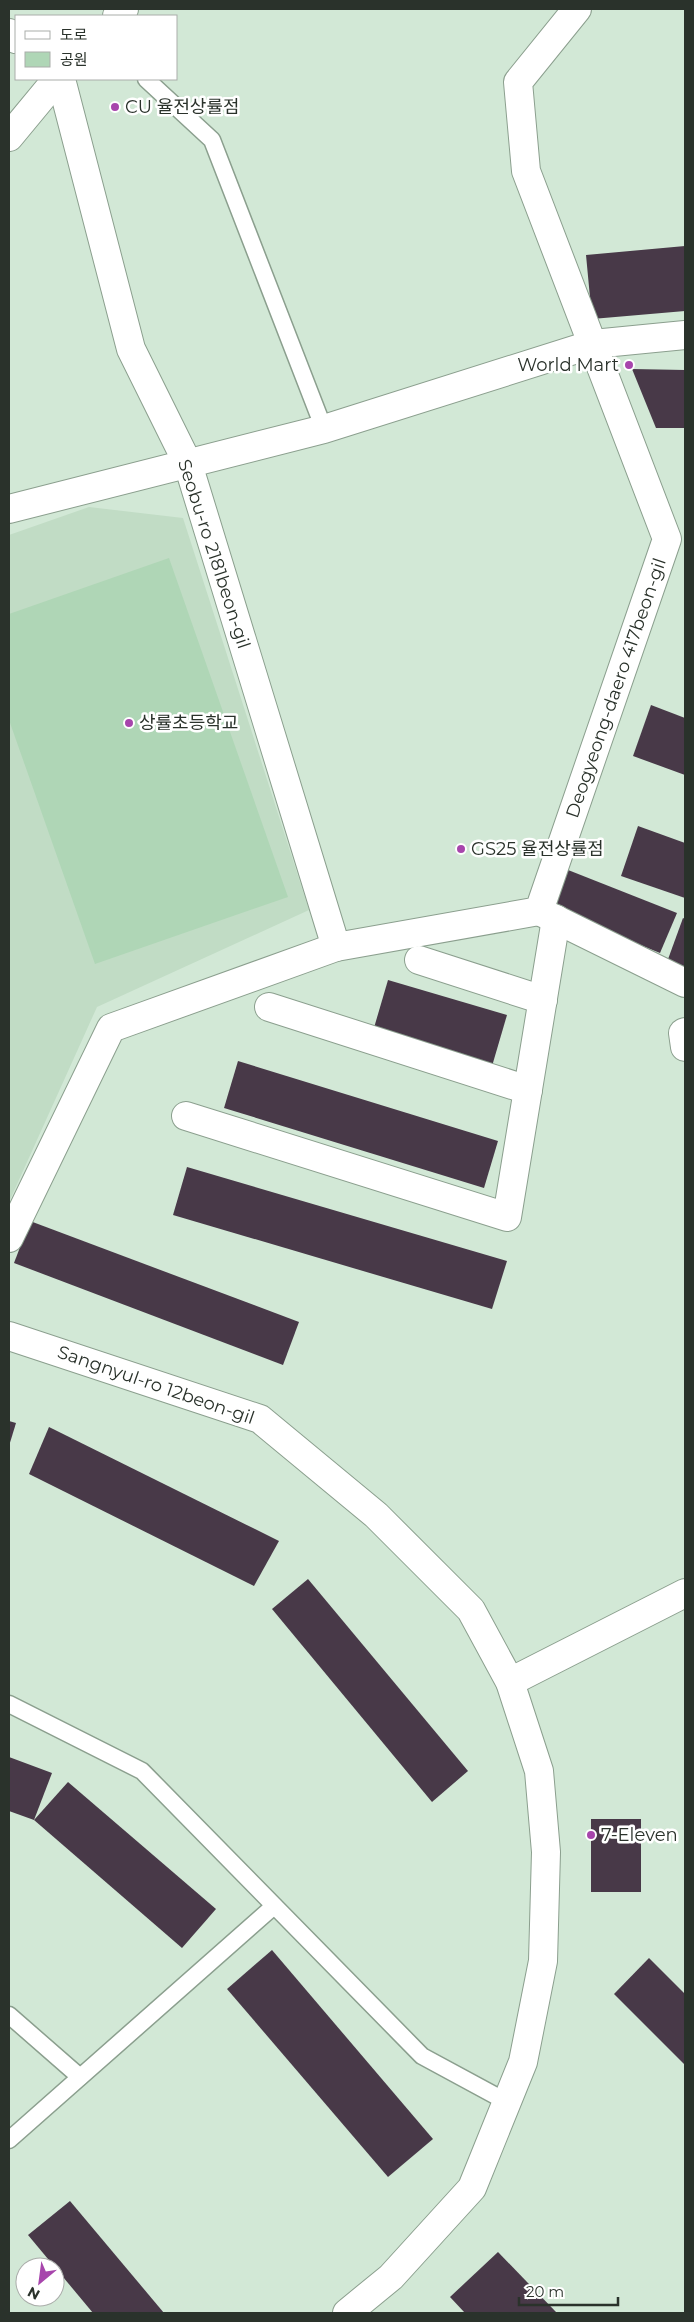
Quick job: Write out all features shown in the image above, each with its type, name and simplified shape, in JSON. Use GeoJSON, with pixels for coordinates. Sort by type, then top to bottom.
{"type":"FeatureCollection","features":[{"type":"Feature","properties":{"kind":"street","name":"Deogyeong-daero 417beon-gil"},"geometry":{"type":"LineString","coordinates":[[186,1116],[507,1217],[543,1000],[548,915],[668,539],[526,171],[518,82],[577,9]]}},
{"type":"Feature","properties":{"kind":"street"},"geometry":{"type":"LineString","coordinates":[[9,137],[56,80]]}},
{"type":"Feature","properties":{"kind":"street","name":"Seobu-ro 2181beon-gil"},"geometry":{"type":"LineString","coordinates":[[61,80],[131,349],[188,464],[336,947]]}},
{"type":"Feature","properties":{"kind":"street"},"geometry":{"type":"LineString","coordinates":[[9,509],[324,429],[593,344],[685,334]]}},
{"type":"Feature","properties":{"kind":"street"},"geometry":{"type":"LineString","coordinates":[[9,1238],[111,1028],[336,947],[548,915],[685,983]]}},
{"type":"Feature","properties":{"kind":"street"},"geometry":{"type":"LineString","coordinates":[[420,960],[543,1000]]}},
{"type":"Feature","properties":{"kind":"street"},"geometry":{"type":"LineString","coordinates":[[269,1007],[528,1090]]}},
{"type":"Feature","properties":{"kind":"street"},"geometry":{"type":"LineString","coordinates":[[685,1032],[683,1033],[685,1047]]}},
{"type":"Feature","properties":{"kind":"street","name":"Sangnyul-ro 12beon-gil"},"geometry":{"type":"LineString","coordinates":[[9,1336],[260,1419],[376,1515],[471,1610],[510,1682],[539,1771],[546,1852],[543,1962],[523,2062],[472,2188],[391,2277],[347,2313]]}},
{"type":"Feature","properties":{"kind":"street"},"geometry":{"type":"LineString","coordinates":[[510,1682],[685,1593]]}},
{"type":"Feature","properties":{"kind":"lane"},"geometry":{"type":"LineString","coordinates":[[147,80],[212,140],[324,429]]}},
{"type":"Feature","properties":{"kind":"lane"},"geometry":{"type":"LineString","coordinates":[[9,1704],[142,1771],[422,2056],[507,2102]]}},
{"type":"Feature","properties":{"kind":"lane"},"geometry":{"type":"LineString","coordinates":[[9,2140],[274,1906]]}},
{"type":"Feature","properties":{"kind":"lane"},"geometry":{"type":"LineString","coordinates":[[9,2015],[80,2077]]}},
{"type":"Feature","properties":{"kind":"shaded area","name":"상률초등학교"},"geometry":{"type":"Polygon","coordinates":[[[89,507],[183,518],[309,910],[97,1007],[9,1202],[9,535],[89,507]]]}},
{"type":"Feature","properties":{"kind":"green space"},"geometry":{"type":"Polygon","coordinates":[[[169,558],[288,897],[95,964],[9,720],[9,614],[169,558]]]}},
{"type":"Feature","properties":{"kind":"building"},"geometry":{"type":"Polygon","coordinates":[[[685,246],[685,311],[592,319],[586,255],[685,246]]]}},
{"type":"Feature","properties":{"kind":"building"},"geometry":{"type":"Polygon","coordinates":[[[632,369],[685,370],[685,428],[656,428],[632,369]]]}},
{"type":"Feature","properties":{"kind":"building"},"geometry":{"type":"Polygon","coordinates":[[[651,705],[685,718],[685,775],[633,756],[651,705]]]}},
{"type":"Feature","properties":{"kind":"building"},"geometry":{"type":"Polygon","coordinates":[[[638,826],[685,843],[685,898],[621,876],[638,826]]]}},
{"type":"Feature","properties":{"kind":"building"},"geometry":{"type":"Polygon","coordinates":[[[563,868],[677,913],[660,953],[550,908],[563,868]]]}},
{"type":"Feature","properties":{"kind":"building"},"geometry":{"type":"Polygon","coordinates":[[[683,918],[685,919],[685,968],[667,962],[683,918]]]}},
{"type":"Feature","properties":{"kind":"building"},"geometry":{"type":"Polygon","coordinates":[[[388,980],[507,1015],[490,1073],[371,1038],[388,980]]]}},
{"type":"Feature","properties":{"kind":"building"},"geometry":{"type":"Polygon","coordinates":[[[238,1061],[498,1141],[484,1188],[224,1108],[238,1061]]]}},
{"type":"Feature","properties":{"kind":"building"},"geometry":{"type":"Polygon","coordinates":[[[187,1167],[507,1261],[492,1309],[173,1215],[187,1167]]]}},
{"type":"Feature","properties":{"kind":"building"},"geometry":{"type":"Polygon","coordinates":[[[30,1221],[299,1322],[283,1365],[14,1263],[30,1221]]]}},
{"type":"Feature","properties":{"kind":"building"},"geometry":{"type":"Polygon","coordinates":[[[9,1421],[16,1423],[9,1446],[9,1421]]]}},
{"type":"Feature","properties":{"kind":"building"},"geometry":{"type":"Polygon","coordinates":[[[49,1427],[279,1541],[254,1586],[29,1474],[49,1427]]]}},
{"type":"Feature","properties":{"kind":"building"},"geometry":{"type":"Polygon","coordinates":[[[308,1579],[468,1771],[432,1802],[272,1609],[308,1579]]]}},
{"type":"Feature","properties":{"kind":"building"},"geometry":{"type":"Polygon","coordinates":[[[9,1757],[52,1773],[34,1820],[9,1811],[9,1757]]]}},
{"type":"Feature","properties":{"kind":"building"},"geometry":{"type":"Polygon","coordinates":[[[68,1782],[216,1909],[182,1948],[34,1820],[68,1782]]]}},
{"type":"Feature","properties":{"kind":"building"},"geometry":{"type":"Polygon","coordinates":[[[591,1819],[641,1819],[641,1892],[591,1892],[591,1819]]]}},
{"type":"Feature","properties":{"kind":"building"},"geometry":{"type":"Polygon","coordinates":[[[272,1950],[433,2139],[388,2177],[227,1989],[272,1950]]]}},
{"type":"Feature","properties":{"kind":"building"},"geometry":{"type":"Polygon","coordinates":[[[649,1958],[685,1994],[685,2065],[614,1994],[649,1958]]]}},
{"type":"Feature","properties":{"kind":"building"},"geometry":{"type":"Polygon","coordinates":[[[70,2201],[164,2313],[93,2313],[65,2279],[65,2257],[46,2257],[28,2235],[70,2201]]]}},
{"type":"Feature","properties":{"kind":"building"},"geometry":{"type":"Polygon","coordinates":[[[498,2252],[557,2313],[465,2313],[450,2297],[498,2252]]]}},
{"type":"Feature","properties":{"kind":"place","name":"CU 율전상률점"},"geometry":{"type":"Point","coordinates":[115,107]}},
{"type":"Feature","properties":{"kind":"place","name":"World Mart"},"geometry":{"type":"Point","coordinates":[629,365]}},
{"type":"Feature","properties":{"kind":"place","name":"상률초등학교"},"geometry":{"type":"Point","coordinates":[129,723]}},
{"type":"Feature","properties":{"kind":"place","name":"GS25 율전상률점"},"geometry":{"type":"Point","coordinates":[461,849]}},
{"type":"Feature","properties":{"kind":"place","name":"7-Eleven"},"geometry":{"type":"Point","coordinates":[591,1835]}}]}
